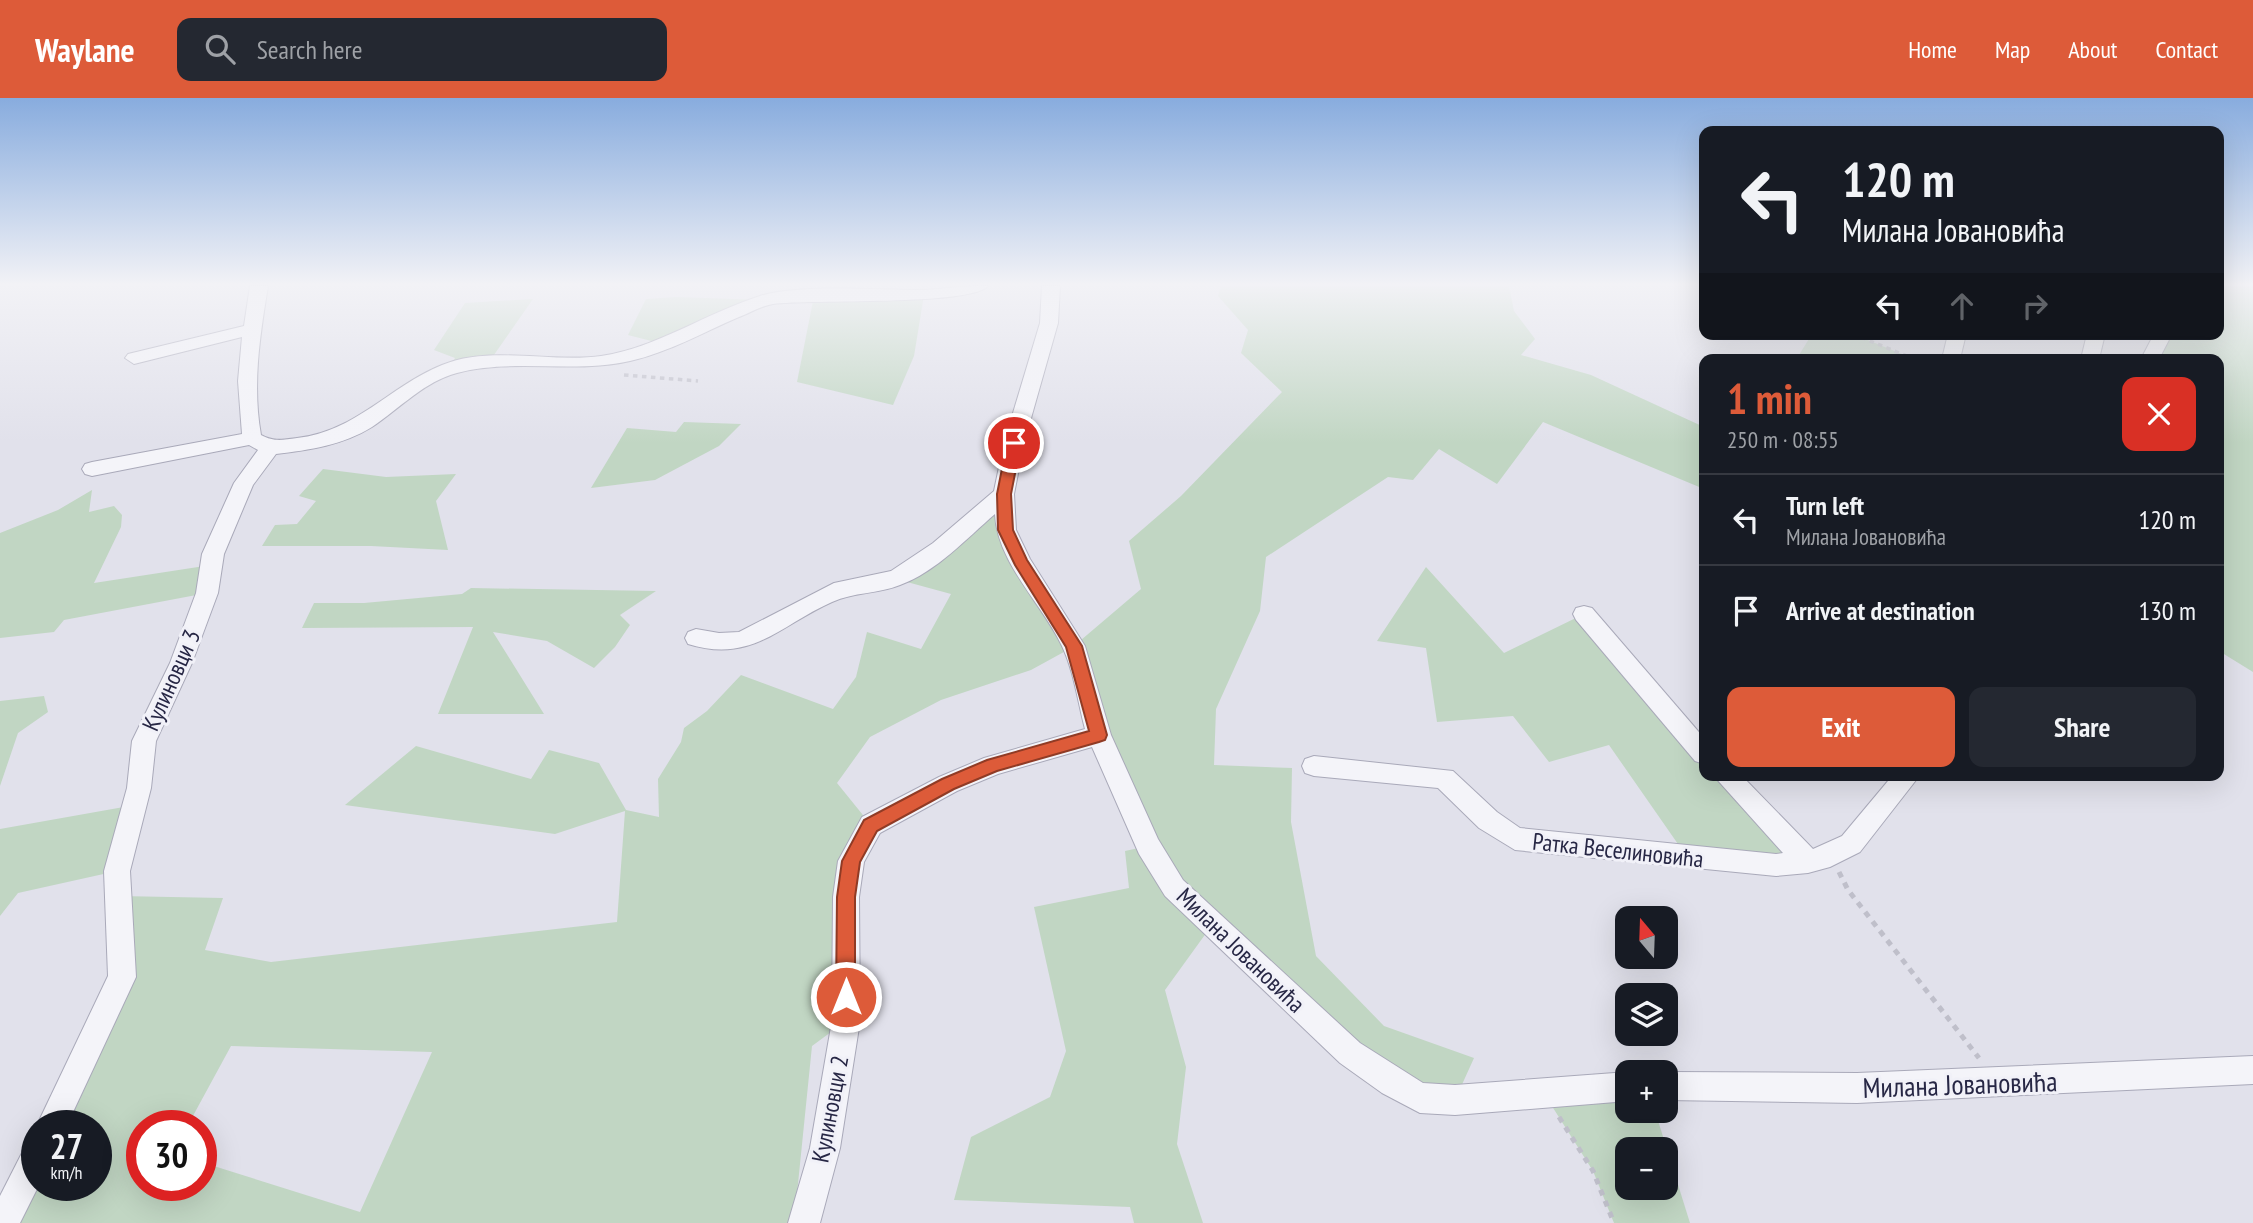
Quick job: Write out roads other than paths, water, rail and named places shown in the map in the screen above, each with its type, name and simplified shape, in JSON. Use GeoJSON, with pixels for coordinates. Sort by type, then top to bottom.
{"type":"FeatureCollection","features":[{"type":"Feature","properties":{"kind":"street"},"geometry":{"type":"LineString","coordinates":[[134,358],[214,338]]}},
{"type":"Feature","properties":{"kind":"street"},"geometry":{"type":"LineString","coordinates":[[252,338],[248,370],[248,422],[261,443]]}},
{"type":"Feature","properties":{"kind":"street"},"geometry":{"type":"LineString","coordinates":[[92,469],[261,443],[314,443],[338,436],[364,423],[420,383],[450,368],[489,362],[599,362],[632,355],[672,338]]}},
{"type":"Feature","properties":{"kind":"street","name":"Милана Јовановића"},"geometry":{"type":"LineString","coordinates":[[1044,338],[1014,443],[1004,494],[1006,530],[1021,561],[1074,646],[1099,735],[1148,846],[1174,888],[1350,1053],[1392,1083],[1420,1098],[1455,1100],[1615,1087]]}},
{"type":"Feature","properties":{"kind":"street","name":"Кулиновци 3"},"geometry":{"type":"LineString","coordinates":[[59,1110],[122,977],[117,871],[139,788],[144,741],[181,663],[207,593],[213,554],[261,443]]}},
{"type":"Feature","properties":{"kind":"street"},"geometry":{"type":"LineString","coordinates":[[696,638],[720,644],[746,640],[774,627],[821,597],[844,588],[896,579],[923,562],[1004,494]]}},
{"type":"Feature","properties":{"kind":"street"},"geometry":{"type":"LineString","coordinates":[[1584,614],[1699,748]]}},
{"type":"Feature","properties":{"kind":"street","name":"Кулиновци 2"},"geometry":{"type":"LineString","coordinates":[[804,1223],[825,1148],[845,1021],[846,897],[851,861],[871,825],[948,784],[993,765],[1099,735]]}},
{"type":"Feature","properties":{"kind":"street","name":"Ратка Веселиновића"},"geometry":{"type":"LineString","coordinates":[[1314,766],[1444,778],[1488,820],[1515,839],[1776,865],[1819,859]]}},
{"type":"Feature","properties":{"kind":"street"},"geometry":{"type":"LineString","coordinates":[[1732,781],[1819,859],[1851,844],[1903,781]]}},
{"type":"Feature","properties":{"kind":"street","name":"Милана Јовановића"},"geometry":{"type":"LineString","coordinates":[[1678,1086],[1857,1088],[2253,1070]]}},
{"type":"Feature","properties":{"kind":"street"},"geometry":{"type":"LineString","coordinates":[[3,1223],[21,1188]]}}]}
